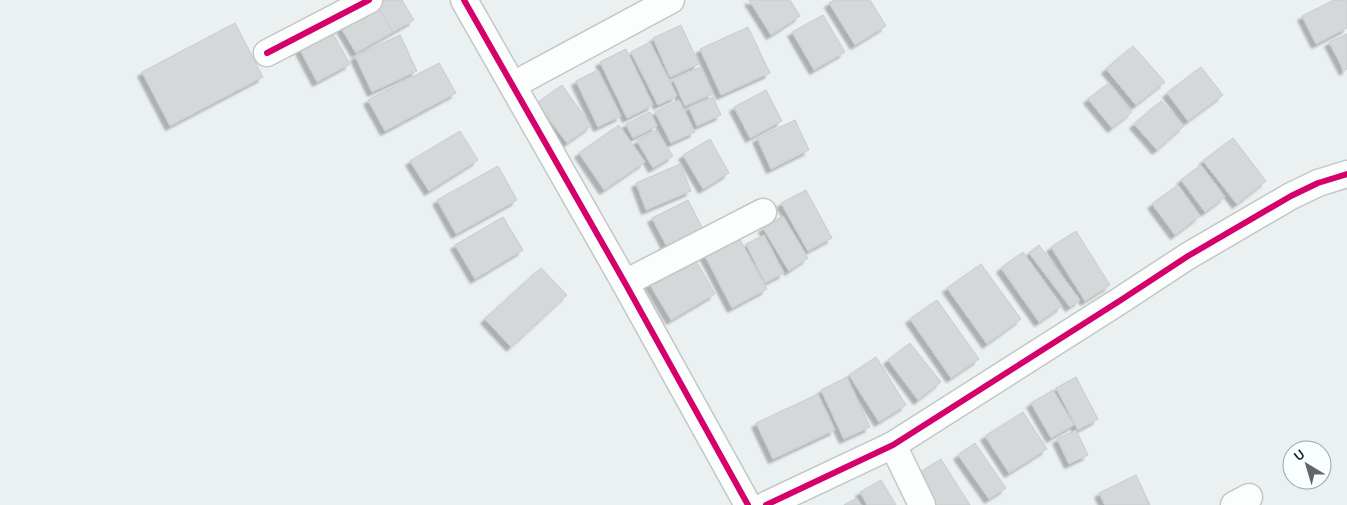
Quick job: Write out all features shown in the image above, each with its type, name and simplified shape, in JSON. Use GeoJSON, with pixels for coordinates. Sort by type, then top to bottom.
{"type":"FeatureCollection","features":[{"type":"Feature","properties":{"kind":"street"},"geometry":{"type":"LineString","coordinates":[[268,54],[369,0]]}},
{"type":"Feature","properties":{"kind":"street"},"geometry":{"type":"LineString","coordinates":[[464,0],[625,283],[748,505]]}},
{"type":"Feature","properties":{"kind":"street"},"geometry":{"type":"LineString","coordinates":[[513,85],[671,0]]}},
{"type":"Feature","properties":{"kind":"street"},"geometry":{"type":"LineString","coordinates":[[766,505],[893,445],[1188,256],[1291,196],[1318,183],[1347,174]]}},
{"type":"Feature","properties":{"kind":"street"},"geometry":{"type":"LineString","coordinates":[[625,283],[763,212]]}},
{"type":"Feature","properties":{"kind":"street"},"geometry":{"type":"LineString","coordinates":[[893,445],[922,505]]}},
{"type":"Feature","properties":{"kind":"building"},"geometry":{"type":"Polygon","coordinates":[[[374,0],[402,0],[414,20],[393,32],[374,0]]]}},
{"type":"Feature","properties":{"kind":"building"},"geometry":{"type":"Polygon","coordinates":[[[374,0],[393,32],[356,53],[337,21],[374,0]]]}},
{"type":"Feature","properties":{"kind":"building"},"geometry":{"type":"Polygon","coordinates":[[[749,0],[790,0],[800,16],[771,35],[749,0]]]}},
{"type":"Feature","properties":{"kind":"building"},"geometry":{"type":"Polygon","coordinates":[[[834,0],[870,0],[886,26],[855,45],[829,3],[834,0]]]}},
{"type":"Feature","properties":{"kind":"building"},"geometry":{"type":"Polygon","coordinates":[[[1334,0],[1347,0],[1347,28],[1316,44],[1302,16],[1334,0]]]}},
{"type":"Feature","properties":{"kind":"building"},"geometry":{"type":"Polygon","coordinates":[[[823,15],[845,52],[814,70],[792,32],[823,15]]]}},
{"type":"Feature","properties":{"kind":"building"},"geometry":{"type":"Polygon","coordinates":[[[235,23],[263,77],[170,126],[142,72],[235,23]]]}},
{"type":"Feature","properties":{"kind":"building"},"geometry":{"type":"Polygon","coordinates":[[[327,23],[350,64],[317,82],[295,40],[327,23]]]}},
{"type":"Feature","properties":{"kind":"building"},"geometry":{"type":"Polygon","coordinates":[[[681,25],[699,64],[670,77],[653,38],[681,25]]]}},
{"type":"Feature","properties":{"kind":"building"},"geometry":{"type":"Polygon","coordinates":[[[748,27],[770,73],[721,95],[700,49],[748,27]]]}},
{"type":"Feature","properties":{"kind":"building"},"geometry":{"type":"Polygon","coordinates":[[[1347,34],[1347,69],[1344,71],[1329,42],[1347,34]]]}},
{"type":"Feature","properties":{"kind":"building"},"geometry":{"type":"Polygon","coordinates":[[[400,35],[417,71],[372,92],[355,56],[400,35]]]}},
{"type":"Feature","properties":{"kind":"building"},"geometry":{"type":"Polygon","coordinates":[[[650,42],[677,96],[658,105],[631,52],[650,42]]]}},
{"type":"Feature","properties":{"kind":"building"},"geometry":{"type":"Polygon","coordinates":[[[1133,46],[1165,82],[1136,105],[1106,69],[1133,46]]]}},
{"type":"Feature","properties":{"kind":"building"},"geometry":{"type":"Polygon","coordinates":[[[626,49],[653,105],[627,118],[600,62],[626,49]]]}},
{"type":"Feature","properties":{"kind":"building"},"geometry":{"type":"Polygon","coordinates":[[[439,63],[456,93],[385,131],[368,100],[439,63]]]}},
{"type":"Feature","properties":{"kind":"building"},"geometry":{"type":"Polygon","coordinates":[[[701,67],[713,94],[685,106],[673,79],[701,67]]]}},
{"type":"Feature","properties":{"kind":"building"},"geometry":{"type":"Polygon","coordinates":[[[1201,67],[1223,95],[1188,121],[1167,93],[1201,67]]]}},
{"type":"Feature","properties":{"kind":"building"},"geometry":{"type":"Polygon","coordinates":[[[598,70],[621,116],[598,127],[576,81],[598,70]]]}},
{"type":"Feature","properties":{"kind":"building"},"geometry":{"type":"Polygon","coordinates":[[[1109,83],[1132,112],[1112,128],[1088,99],[1109,83]]]}},
{"type":"Feature","properties":{"kind":"building"},"geometry":{"type":"Polygon","coordinates":[[[562,85],[591,126],[567,143],[537,103],[562,85]]]}},
{"type":"Feature","properties":{"kind":"building"},"geometry":{"type":"Polygon","coordinates":[[[766,90],[782,121],[750,138],[734,107],[766,90]]]}},
{"type":"Feature","properties":{"kind":"building"},"geometry":{"type":"Polygon","coordinates":[[[713,97],[721,115],[697,126],[689,107],[713,97]]]}},
{"type":"Feature","properties":{"kind":"building"},"geometry":{"type":"Polygon","coordinates":[[[679,100],[695,132],[671,143],[655,112],[679,100]]]}},
{"type":"Feature","properties":{"kind":"building"},"geometry":{"type":"Polygon","coordinates":[[[1161,101],[1184,126],[1157,150],[1134,124],[1161,101]]]}},
{"type":"Feature","properties":{"kind":"building"},"geometry":{"type":"Polygon","coordinates":[[[650,112],[657,126],[633,138],[626,124],[650,112]]]}},
{"type":"Feature","properties":{"kind":"building"},"geometry":{"type":"Polygon","coordinates":[[[795,120],[809,150],[771,169],[757,138],[795,120]]]}},
{"type":"Feature","properties":{"kind":"building"},"geometry":{"type":"Polygon","coordinates":[[[619,125],[645,162],[604,190],[579,153],[619,125]]]}},
{"type":"Feature","properties":{"kind":"building"},"geometry":{"type":"Polygon","coordinates":[[[656,130],[673,156],[653,168],[637,141],[656,130]]]}},
{"type":"Feature","properties":{"kind":"building"},"geometry":{"type":"Polygon","coordinates":[[[460,131],[478,160],[429,191],[410,161],[460,131]]]}},
{"type":"Feature","properties":{"kind":"building"},"geometry":{"type":"Polygon","coordinates":[[[1233,138],[1266,181],[1237,204],[1203,161],[1233,138]]]}},
{"type":"Feature","properties":{"kind":"building"},"geometry":{"type":"Polygon","coordinates":[[[710,139],[729,173],[703,189],[683,155],[710,139]]]}},
{"type":"Feature","properties":{"kind":"building"},"geometry":{"type":"Polygon","coordinates":[[[680,164],[691,191],[646,210],[636,183],[680,164]]]}},
{"type":"Feature","properties":{"kind":"building"},"geometry":{"type":"Polygon","coordinates":[[[1201,165],[1225,197],[1205,212],[1181,180],[1201,165]]]}},
{"type":"Feature","properties":{"kind":"building"},"geometry":{"type":"Polygon","coordinates":[[[498,166],[517,200],[456,234],[437,200],[498,166]]]}},
{"type":"Feature","properties":{"kind":"building"},"geometry":{"type":"Polygon","coordinates":[[[1178,185],[1200,216],[1175,235],[1152,204],[1178,185]]]}},
{"type":"Feature","properties":{"kind":"building"},"geometry":{"type":"Polygon","coordinates":[[[806,190],[832,238],[808,251],[781,203],[806,190]]]}},
{"type":"Feature","properties":{"kind":"building"},"geometry":{"type":"Polygon","coordinates":[[[688,200],[706,235],[670,253],[652,218],[688,200]]]}},
{"type":"Feature","properties":{"kind":"building"},"geometry":{"type":"Polygon","coordinates":[[[783,216],[808,258],[789,271],[763,228],[783,216]]]}},
{"type":"Feature","properties":{"kind":"building"},"geometry":{"type":"Polygon","coordinates":[[[503,217],[523,250],[475,279],[455,245],[503,217]]]}},
{"type":"Feature","properties":{"kind":"building"},"geometry":{"type":"Polygon","coordinates":[[[1076,231],[1110,285],[1085,301],[1051,247],[1076,231]]]}},
{"type":"Feature","properties":{"kind":"building"},"geometry":{"type":"Polygon","coordinates":[[[737,234],[767,289],[732,308],[703,252],[737,234]]]}},
{"type":"Feature","properties":{"kind":"building"},"geometry":{"type":"Polygon","coordinates":[[[764,235],[784,273],[765,283],[746,244],[764,235]]]}},
{"type":"Feature","properties":{"kind":"building"},"geometry":{"type":"Polygon","coordinates":[[[1039,245],[1080,300],[1070,307],[1029,253],[1039,245]]]}},
{"type":"Feature","properties":{"kind":"building"},"geometry":{"type":"Polygon","coordinates":[[[691,252],[715,294],[671,320],[646,278],[691,252]]]}},
{"type":"Feature","properties":{"kind":"building"},"geometry":{"type":"Polygon","coordinates":[[[1023,252],[1062,306],[1039,322],[1001,268],[1023,252]]]}},
{"type":"Feature","properties":{"kind":"building"},"geometry":{"type":"Polygon","coordinates":[[[981,264],[1021,319],[987,344],[947,288],[981,264]]]}},
{"type":"Feature","properties":{"kind":"building"},"geometry":{"type":"Polygon","coordinates":[[[541,268],[567,295],[511,347],[485,319],[541,268]]]}},
{"type":"Feature","properties":{"kind":"building"},"geometry":{"type":"Polygon","coordinates":[[[937,300],[979,359],[951,378],[910,319],[937,300]]]}},
{"type":"Feature","properties":{"kind":"building"},"geometry":{"type":"Polygon","coordinates":[[[910,343],[941,382],[918,400],[888,360],[910,343]]]}},
{"type":"Feature","properties":{"kind":"building"},"geometry":{"type":"Polygon","coordinates":[[[876,357],[906,405],[879,422],[849,375],[876,357]]]}},
{"type":"Feature","properties":{"kind":"building"},"geometry":{"type":"Polygon","coordinates":[[[847,377],[870,427],[844,439],[821,390],[847,377]]]}},
{"type":"Feature","properties":{"kind":"building"},"geometry":{"type":"Polygon","coordinates":[[[1076,377],[1098,419],[1078,430],[1056,388],[1076,377]]]}},
{"type":"Feature","properties":{"kind":"building"},"geometry":{"type":"Polygon","coordinates":[[[1053,390],[1074,425],[1051,438],[1031,403],[1053,390]]]}},
{"type":"Feature","properties":{"kind":"building"},"geometry":{"type":"Polygon","coordinates":[[[818,394],[835,430],[773,459],[756,423],[818,394]]]}},
{"type":"Feature","properties":{"kind":"building"},"geometry":{"type":"Polygon","coordinates":[[[1023,412],[1047,449],[1009,473],[985,436],[1023,412]]]}},
{"type":"Feature","properties":{"kind":"building"},"geometry":{"type":"Polygon","coordinates":[[[1076,430],[1088,455],[1069,464],[1057,439],[1076,430]]]}},
{"type":"Feature","properties":{"kind":"building"},"geometry":{"type":"Polygon","coordinates":[[[975,443],[1006,488],[989,499],[958,455],[975,443]]]}},
{"type":"Feature","properties":{"kind":"building"},"geometry":{"type":"Polygon","coordinates":[[[941,459],[970,505],[932,505],[914,476],[941,459]]]}},
{"type":"Feature","properties":{"kind":"building"},"geometry":{"type":"Polygon","coordinates":[[[1136,475],[1150,505],[1105,505],[1099,493],[1136,475]]]}},
{"type":"Feature","properties":{"kind":"building"},"geometry":{"type":"Polygon","coordinates":[[[881,480],[896,505],[867,505],[860,492],[881,480]]]}},
{"type":"Feature","properties":{"kind":"building"},"geometry":{"type":"Polygon","coordinates":[[[857,498],[861,505],[844,505],[857,498]]]}},
{"type":"Feature","properties":{"kind":"cycle path"},"geometry":{"type":"LineString","coordinates":[[267,53],[369,0]]}},
{"type":"Feature","properties":{"kind":"cycle path"},"geometry":{"type":"LineString","coordinates":[[464,0],[625,283],[748,505]]}},
{"type":"Feature","properties":{"kind":"cycle path"},"geometry":{"type":"LineString","coordinates":[[766,505],[893,445],[1188,256],[1291,196],[1318,183],[1347,174]]}}]}
